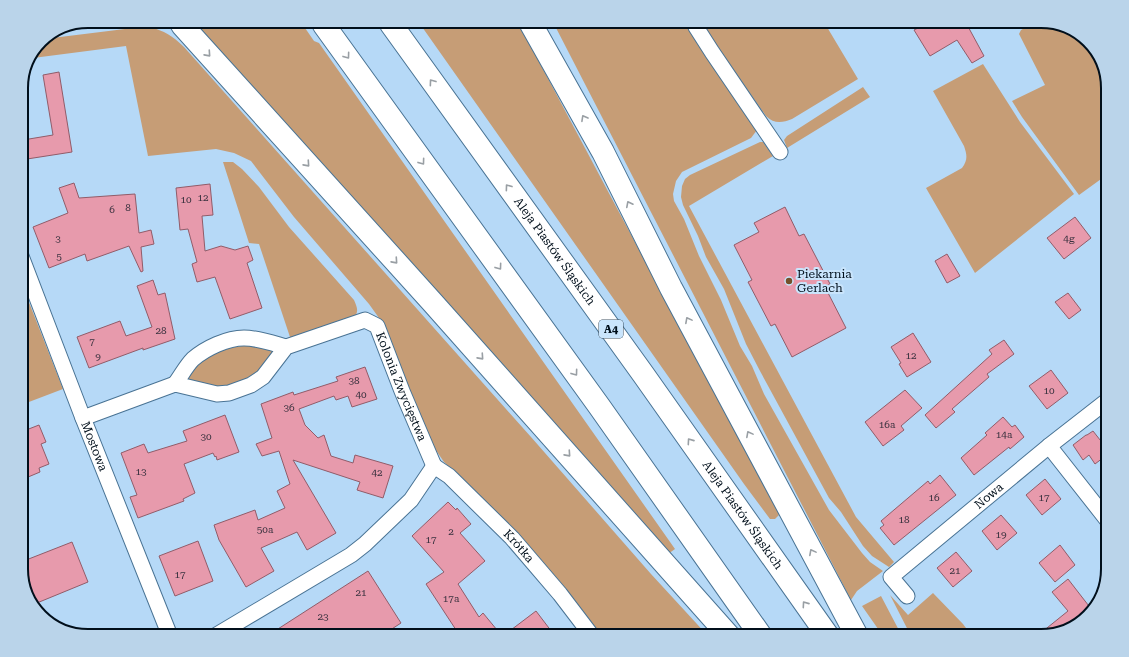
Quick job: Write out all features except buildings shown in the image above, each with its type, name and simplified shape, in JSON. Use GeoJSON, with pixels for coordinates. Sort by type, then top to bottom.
{"type":"FeatureCollection","features":[{"type":"Feature","properties":{"kind":"highway"},"geometry":{"type":"LineString","coordinates":[[185,28],[444,315],[723,629]]}},
{"type":"Feature","properties":{"kind":"highway"},"geometry":{"type":"LineString","coordinates":[[326,28],[599,406],[756,629]]}},
{"type":"Feature","properties":{"kind":"highway","name":"Aleja Piastów Śląskich"},"geometry":{"type":"LineString","coordinates":[[393,28],[643,374],[823,629]]}},
{"type":"Feature","properties":{"kind":"highway"},"geometry":{"type":"LineString","coordinates":[[534,28],[602,152],[675,295],[853,629]]}},
{"type":"Feature","properties":{"kind":"highway"},"geometry":{"type":"LineString","coordinates":[[540,28],[544,45]]}},
{"type":"Feature","properties":{"kind":"street"},"geometry":{"type":"LineString","coordinates":[[698,28],[712,52],[780,152]]}},
{"type":"Feature","properties":{"kind":"street","name":"Mostowa"},"geometry":{"type":"LineString","coordinates":[[28,274],[83,418],[167,629]]}},
{"type":"Feature","properties":{"kind":"street","name":"Kolonia Zwycięstwa"},"geometry":{"type":"LineString","coordinates":[[286,347],[364,320],[377,326],[402,391],[434,466]]}},
{"type":"Feature","properties":{"kind":"street"},"geometry":{"type":"LineString","coordinates":[[83,418],[175,384],[217,394],[230,393],[251,385],[263,377],[286,347],[254,339],[243,338],[229,341],[215,346],[194,359],[175,384]]}},
{"type":"Feature","properties":{"kind":"street","name":"Nowa"},"geometry":{"type":"LineString","coordinates":[[907,596],[891,577],[1048,446],[1101,405]]}},
{"type":"Feature","properties":{"kind":"street"},"geometry":{"type":"LineString","coordinates":[[1048,446],[1101,512]]}},
{"type":"Feature","properties":{"kind":"street"},"geometry":{"type":"LineString","coordinates":[[227,629],[351,555],[365,544],[411,500],[434,466]]}},
{"type":"Feature","properties":{"kind":"street","name":"Krótka"},"geometry":{"type":"LineString","coordinates":[[434,466],[449,476],[512,538],[560,594],[587,629]]}},
{"type":"Feature","properties":{"kind":"shaded area"},"geometry":{"type":"Polygon","coordinates":[[[133,28],[154,28],[168,34],[184,47],[651,574],[702,629],[596,629],[562,584],[514,529],[444,462],[433,446],[421,423],[379,318],[369,304],[294,217],[251,161],[234,153],[216,149],[148,156],[126,46],[37,58],[46,46],[56,38],[133,28]]]}},
{"type":"Feature","properties":{"kind":"shaded area"},"geometry":{"type":"Polygon","coordinates":[[[197,28],[305,28],[314,41],[319,43],[675,549],[668,554],[197,28]]]}},
{"type":"Feature","properties":{"kind":"shaded area"},"geometry":{"type":"Polygon","coordinates":[[[423,28],[521,28],[778,511],[779,515],[775,519],[770,519],[423,28]]]}},
{"type":"Feature","properties":{"kind":"shaded area"},"geometry":{"type":"Polygon","coordinates":[[[556,28],[691,28],[757,130],[751,138],[682,172],[676,181],[673,194],[674,201],[684,219],[699,256],[721,300],[740,346],[752,366],[764,394],[829,510],[862,553],[870,562],[883,571],[857,591],[851,600],[556,28]]]}},
{"type":"Feature","properties":{"kind":"shaded area"},"geometry":{"type":"Polygon","coordinates":[[[704,28],[828,28],[858,79],[792,119],[775,122],[766,116],[704,28]]]}},
{"type":"Feature","properties":{"kind":"shaded area"},"geometry":{"type":"Polygon","coordinates":[[[1025,28],[1041,28],[1056,30],[1071,36],[1086,48],[1098,69],[1101,84],[1101,179],[1079,195],[1012,101],[1045,85],[1019,34],[1021,30],[1025,28]]]}},
{"type":"Feature","properties":{"kind":"shaded area"},"geometry":{"type":"Polygon","coordinates":[[[983,64],[1020,122],[1074,194],[975,273],[926,188],[962,168],[966,157],[964,146],[933,91],[983,64]]]}},
{"type":"Feature","properties":{"kind":"shaded area"},"geometry":{"type":"Polygon","coordinates":[[[863,87],[870,97],[787,148],[784,140],[787,136],[863,87]]]}},
{"type":"Feature","properties":{"kind":"shaded area"},"geometry":{"type":"Polygon","coordinates":[[[760,142],[763,142],[773,156],[689,206],[856,517],[894,562],[889,567],[872,556],[863,546],[841,512],[829,498],[746,344],[724,289],[706,257],[683,205],[681,197],[682,186],[685,179],[690,175],[760,142]]]}},
{"type":"Feature","properties":{"kind":"shaded area"},"geometry":{"type":"Polygon","coordinates":[[[223,162],[233,162],[242,169],[259,187],[289,227],[354,300],[357,311],[352,320],[291,340],[259,244],[249,243],[223,162]]]}},
{"type":"Feature","properties":{"kind":"shaded area"},"geometry":{"type":"Polygon","coordinates":[[[28,300],[63,389],[28,402],[28,300]]]}},
{"type":"Feature","properties":{"kind":"shaded area"},"geometry":{"type":"Polygon","coordinates":[[[255,344],[274,351],[268,364],[245,382],[215,389],[187,381],[191,371],[198,364],[215,353],[235,347],[255,344]]]}},
{"type":"Feature","properties":{"kind":"shaded area"},"geometry":{"type":"Polygon","coordinates":[[[933,593],[967,629],[907,629],[890,595],[908,615],[933,593]]]}},
{"type":"Feature","properties":{"kind":"shaded area"},"geometry":{"type":"Polygon","coordinates":[[[881,596],[898,629],[878,629],[862,606],[881,596]]]}},
{"type":"Feature","properties":{"kind":"place","name":"Piekarnia Gerlach"},"geometry":{"type":"Point","coordinates":[789,281]}}]}
